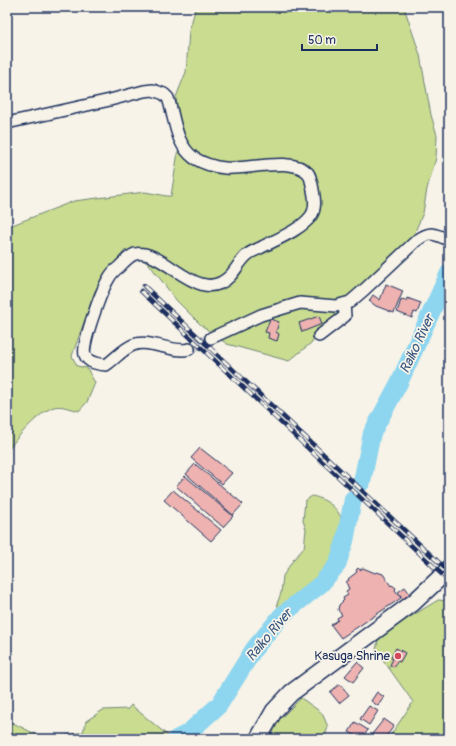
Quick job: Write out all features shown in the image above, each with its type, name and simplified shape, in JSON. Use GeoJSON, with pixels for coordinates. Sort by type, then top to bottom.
{"type":"FeatureCollection","features":[{"type":"Feature","properties":{"kind":"street"},"geometry":{"type":"LineString","coordinates":[[7,123],[153,90],[164,94],[168,98],[177,133],[182,145],[193,157],[207,164],[226,168],[290,165],[301,168],[309,174],[314,193],[315,208],[312,216],[295,229],[246,255],[229,277],[220,285],[206,285],[197,282],[177,272],[149,254],[133,255],[109,277],[85,342],[84,354],[87,358],[95,364],[106,365],[122,351],[135,344],[151,344],[184,351],[189,349]]}},
{"type":"Feature","properties":{"kind":"street"},"geometry":{"type":"LineString","coordinates":[[211,338],[261,315],[300,303],[336,306],[350,302],[425,234],[435,234],[449,240]]}},
{"type":"Feature","properties":{"kind":"street"},"geometry":{"type":"LineString","coordinates":[[319,336],[345,316],[344,304]]}},
{"type":"Feature","properties":{"kind":"street"},"geometry":{"type":"LineString","coordinates":[[258,739],[274,711],[290,693],[413,603],[449,568]]}},
{"type":"Feature","properties":{"kind":"green space"},"geometry":{"type":"Polygon","coordinates":[[[196,7],[404,7],[420,55],[431,115],[437,135],[436,158],[427,189],[423,213],[414,234],[397,254],[327,330],[289,361],[227,344],[201,325],[176,300],[149,264],[125,250],[95,291],[72,356],[77,366],[87,368],[95,383],[87,402],[79,411],[60,406],[54,407],[41,414],[28,426],[7,452],[7,227],[74,201],[145,192],[171,196],[181,133],[176,97],[186,72],[189,31],[196,7]]]}},
{"type":"Feature","properties":{"kind":"green space"},"geometry":{"type":"Polygon","coordinates":[[[312,496],[327,502],[336,510],[342,519],[343,530],[335,554],[326,570],[310,585],[279,609],[277,604],[281,593],[283,576],[293,560],[304,548],[306,529],[303,521],[305,501],[312,496]]]}},
{"type":"Feature","properties":{"kind":"green space"},"geometry":{"type":"Polygon","coordinates":[[[438,600],[449,601],[449,739],[388,739],[413,702],[376,650],[379,636],[438,600]]]}},
{"type":"Feature","properties":{"kind":"green space"},"geometry":{"type":"Polygon","coordinates":[[[301,698],[322,713],[328,727],[324,739],[270,739],[278,721],[301,698]]]}},
{"type":"Feature","properties":{"kind":"green space"},"geometry":{"type":"Polygon","coordinates":[[[131,705],[172,739],[47,739],[83,732],[86,721],[103,710],[128,709],[131,705]]]}},
{"type":"Feature","properties":{"kind":"green space"},"geometry":{"type":"Polygon","coordinates":[[[7,720],[45,739],[7,739],[7,720]]]}},
{"type":"Feature","properties":{"kind":"building"},"geometry":{"type":"Polygon","coordinates":[[[386,284],[403,291],[394,313],[376,306],[369,301],[373,295],[380,300],[386,284]]]}},
{"type":"Feature","properties":{"kind":"building"},"geometry":{"type":"Polygon","coordinates":[[[407,298],[421,303],[417,313],[414,312],[412,318],[397,312],[401,300],[406,301],[407,298]]]}},
{"type":"Feature","properties":{"kind":"building"},"geometry":{"type":"Polygon","coordinates":[[[319,316],[322,324],[302,332],[299,323],[319,316]]]}},
{"type":"Feature","properties":{"kind":"building"},"geometry":{"type":"Polygon","coordinates":[[[270,319],[279,322],[276,332],[279,334],[277,341],[268,338],[269,333],[265,332],[270,319]]]}},
{"type":"Feature","properties":{"kind":"building"},"geometry":{"type":"Polygon","coordinates":[[[200,448],[232,473],[222,484],[191,458],[200,448]]]}},
{"type":"Feature","properties":{"kind":"building"},"geometry":{"type":"Polygon","coordinates":[[[195,464],[243,504],[233,515],[186,474],[195,464]]]}},
{"type":"Feature","properties":{"kind":"building"},"geometry":{"type":"Polygon","coordinates":[[[185,476],[233,516],[223,527],[176,486],[185,476]]]}},
{"type":"Feature","properties":{"kind":"building"},"geometry":{"type":"Polygon","coordinates":[[[173,490],[221,530],[211,541],[164,500],[173,490]]]}},
{"type":"Feature","properties":{"kind":"building"},"geometry":{"type":"Polygon","coordinates":[[[358,568],[360,570],[363,568],[375,573],[377,572],[383,574],[391,586],[392,585],[396,588],[395,590],[401,598],[341,638],[331,625],[342,615],[338,610],[339,605],[344,600],[343,598],[348,595],[346,591],[349,589],[346,582],[357,572],[356,570],[358,568]]]}},
{"type":"Feature","properties":{"kind":"building"},"geometry":{"type":"Polygon","coordinates":[[[405,587],[410,594],[403,599],[398,592],[405,587]]]}},
{"type":"Feature","properties":{"kind":"building"},"geometry":{"type":"Polygon","coordinates":[[[396,648],[405,653],[400,662],[397,661],[394,667],[390,665],[393,659],[391,658],[396,648]]]}},
{"type":"Feature","properties":{"kind":"building"},"geometry":{"type":"Polygon","coordinates":[[[357,662],[364,668],[353,682],[345,676],[357,662]]]}},
{"type":"Feature","properties":{"kind":"building"},"geometry":{"type":"Polygon","coordinates":[[[340,684],[349,695],[339,703],[330,692],[340,684]]]}},
{"type":"Feature","properties":{"kind":"building"},"geometry":{"type":"Polygon","coordinates":[[[377,692],[384,697],[378,706],[371,701],[377,692]]]}},
{"type":"Feature","properties":{"kind":"building"},"geometry":{"type":"Polygon","coordinates":[[[369,706],[378,711],[369,725],[360,719],[369,706]]]}},
{"type":"Feature","properties":{"kind":"building"},"geometry":{"type":"Polygon","coordinates":[[[384,719],[394,726],[384,739],[369,738],[384,719]]]}},
{"type":"Feature","properties":{"kind":"building"},"geometry":{"type":"Polygon","coordinates":[[[355,722],[368,730],[361,739],[349,732],[355,722]]]}},
{"type":"Feature","properties":{"kind":"waterway","name":"Raiko River"},"geometry":{"type":"LineString","coordinates":[[362,482],[372,433],[399,383],[449,273]]}},
{"type":"Feature","properties":{"kind":"waterway","name":"Raiko River"},"geometry":{"type":"LineString","coordinates":[[176,739],[188,733],[219,705],[254,649],[282,615],[321,584],[337,565],[345,541],[353,499]]}},
{"type":"Feature","properties":{"kind":"tunnel"},"geometry":{"type":"LineString","coordinates":[[189,349],[211,338]]}},
{"type":"Feature","properties":{"kind":"railway"},"geometry":{"type":"LineString","coordinates":[[144,286],[449,572]]}},
{"type":"Feature","properties":{"kind":"railway"},"geometry":{"type":"LineString","coordinates":[[141,291],[449,581]]}},
{"type":"Feature","properties":{"kind":"place","name":"Kasuga Shrine"},"geometry":{"type":"Point","coordinates":[398,656]}}]}
